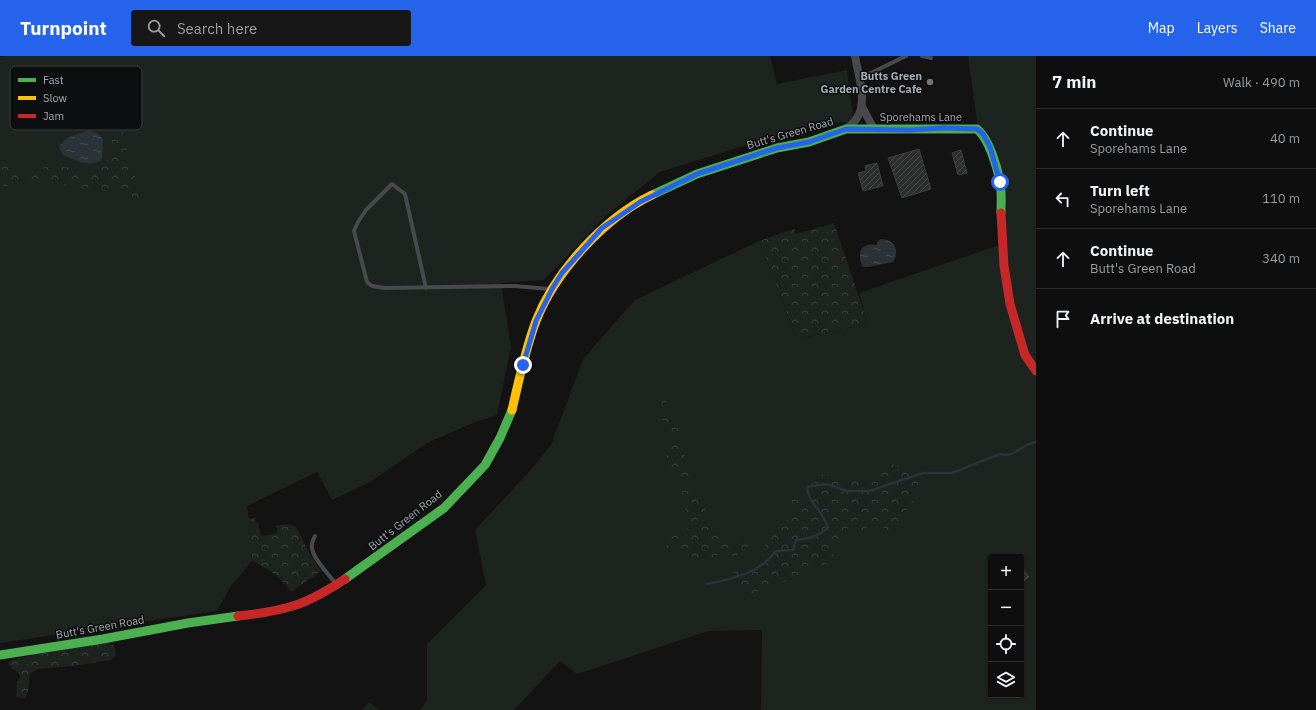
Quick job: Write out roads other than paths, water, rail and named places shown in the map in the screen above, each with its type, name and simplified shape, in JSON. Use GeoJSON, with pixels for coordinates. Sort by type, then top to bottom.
{"type":"FeatureCollection","features":[{"type":"Feature","properties":{"kind":"street"},"geometry":{"type":"LineString","coordinates":[[846,129],[857,119],[862,107],[855,56]]}},
{"type":"Feature","properties":{"kind":"street","name":"Sporehams Lane"},"geometry":{"type":"LineString","coordinates":[[862,107],[874,129]]}},
{"type":"Feature","properties":{"kind":"street","name":"Sporehams Lane"},"geometry":{"type":"LineString","coordinates":[[846,129],[977,129],[983,134],[990,147],[1000,182],[1004,266],[1010,304],[1025,355],[1036,371]]}},
{"type":"Feature","properties":{"kind":"street","name":"Butt's Green Road"},"geometry":{"type":"LineString","coordinates":[[0,655],[103,639],[188,623],[213,621],[256,614],[296,605],[337,585],[444,508],[485,464],[500,438],[512,411],[523,365],[536,321],[562,273],[602,228],[640,202],[697,174],[777,148],[809,142],[846,129]]}},
{"type":"Feature","properties":{"kind":"lane"},"geometry":{"type":"LineString","coordinates":[[859,77],[871,73],[906,56]]}},
{"type":"Feature","properties":{"kind":"lane"},"geometry":{"type":"LineString","coordinates":[[922,56],[930,58]]}},
{"type":"Feature","properties":{"kind":"lane"},"geometry":{"type":"LineString","coordinates":[[426,288],[405,194],[392,184],[366,210],[354,231],[367,282],[372,286],[384,288],[426,288],[515,286],[552,289]]}},
{"type":"Feature","properties":{"kind":"lane"},"geometry":{"type":"LineString","coordinates":[[316,536],[312,541],[312,550],[337,585]]}},
{"type":"Feature","properties":{"kind":"water"},"geometry":{"type":"Polygon","coordinates":[[[91,130],[103,138],[102,159],[92,163],[82,163],[63,155],[59,148],[61,144],[68,138],[91,130]]]}},
{"type":"Feature","properties":{"kind":"water"},"geometry":{"type":"Polygon","coordinates":[[[881,239],[890,241],[895,246],[896,253],[893,262],[863,267],[860,258],[862,249],[869,245],[877,245],[877,242],[881,239]]]}},
{"type":"Feature","properties":{"kind":"waterway"},"geometry":{"type":"LineString","coordinates":[[707,584],[750,572],[765,563],[776,551],[793,550],[796,540],[814,537],[828,528],[824,518],[810,498],[807,487],[826,484],[847,491],[869,491],[923,473],[952,473],[1000,454],[1005,455],[1014,453],[1036,442]]}},
{"type":"Feature","properties":{"kind":"place","name":"Butts Green Garden Centre Cafe"},"geometry":{"type":"Point","coordinates":[930,82]}}]}
